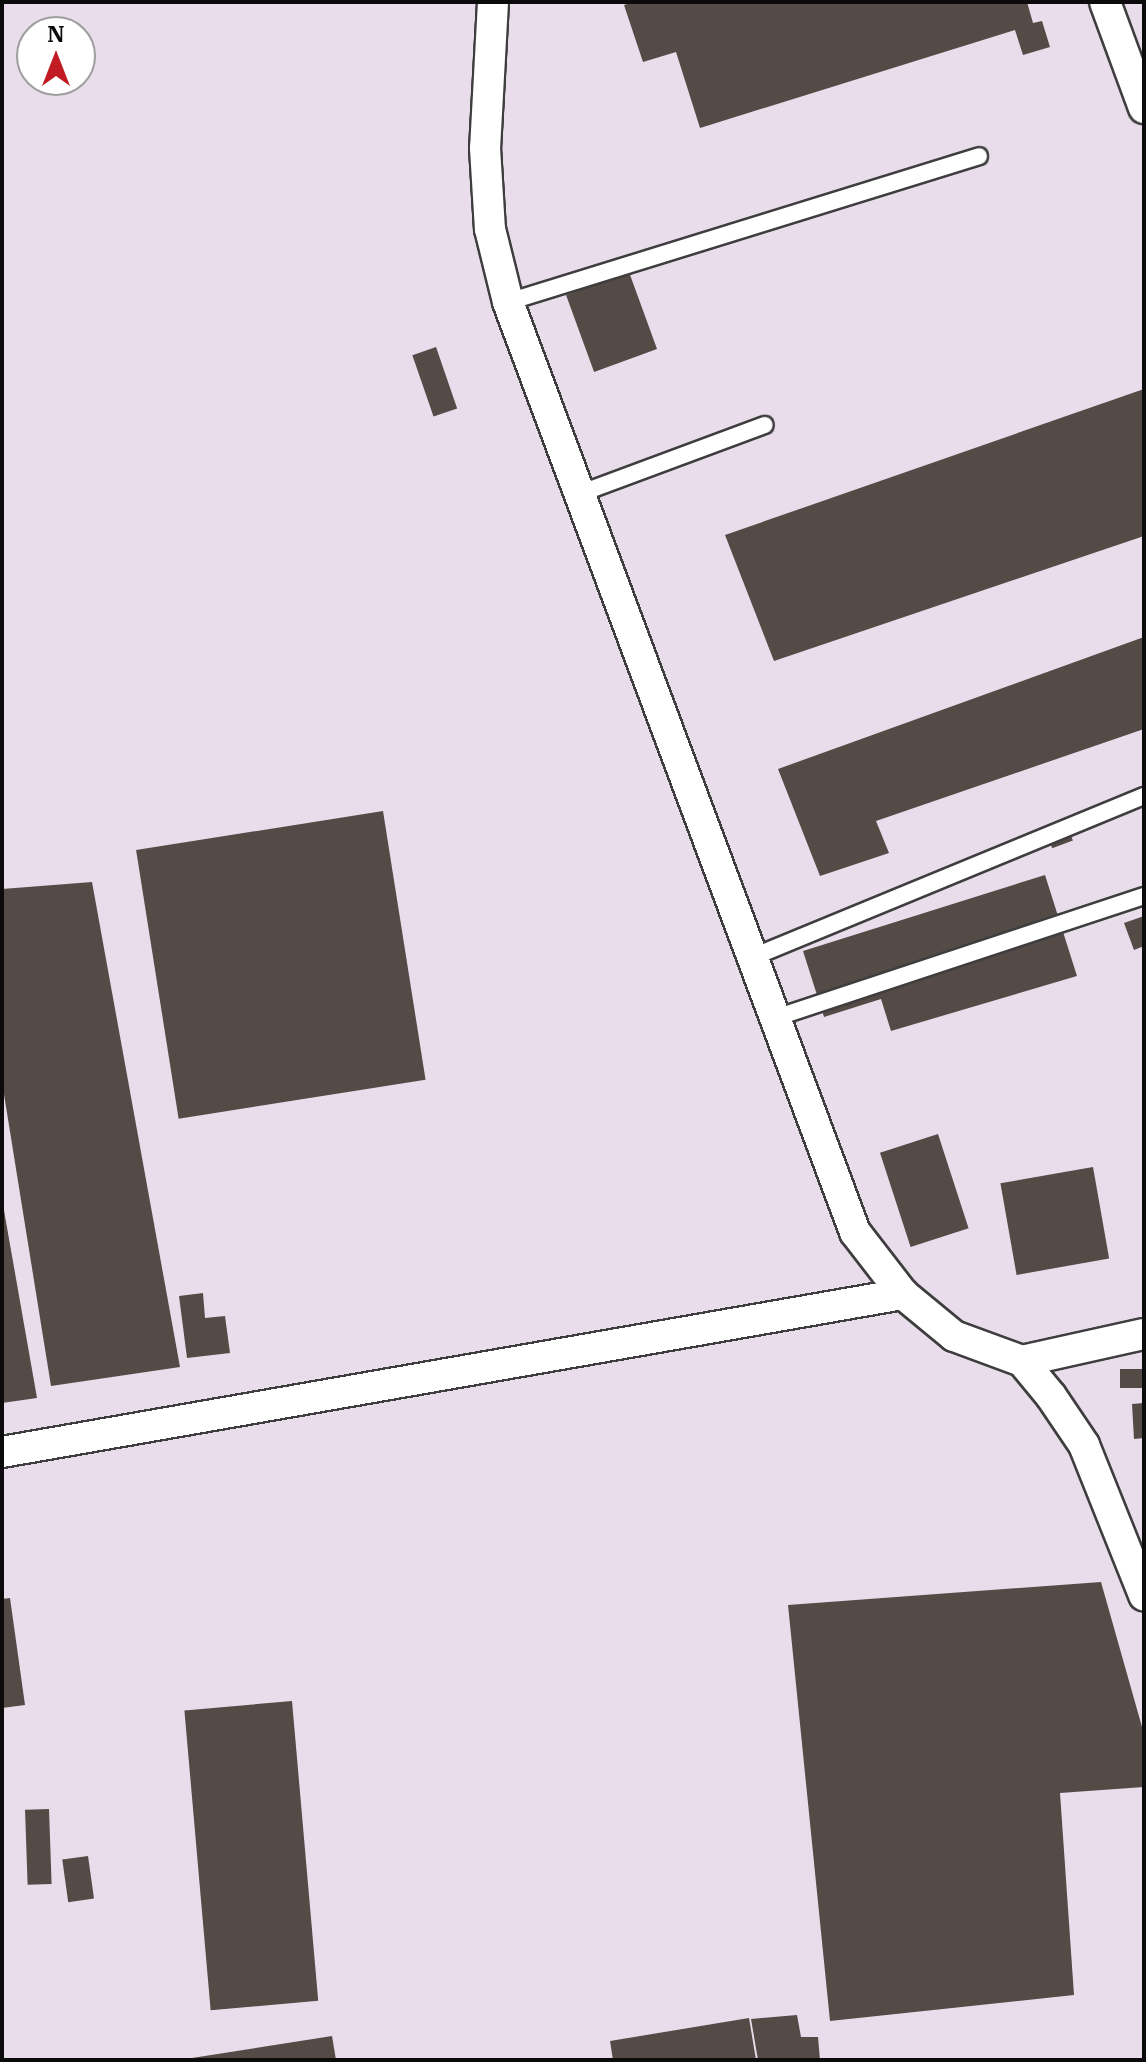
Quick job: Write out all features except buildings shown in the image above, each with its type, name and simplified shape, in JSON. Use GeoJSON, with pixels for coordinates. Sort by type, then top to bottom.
{"type":"FeatureCollection","features":[{"type":"Feature","properties":{"kind":"street"},"geometry":{"type":"LineString","coordinates":[[493,2],[485,148],[490,229],[508,302],[855,1232],[903,1294],[954,1336],[1022,1361],[1144,1334]]}},
{"type":"Feature","properties":{"kind":"street"},"geometry":{"type":"LineString","coordinates":[[1105,2],[1144,108]]}},
{"type":"Feature","properties":{"kind":"street"},"geometry":{"type":"LineString","coordinates":[[2,1452],[903,1294]]}},
{"type":"Feature","properties":{"kind":"street"},"geometry":{"type":"LineString","coordinates":[[1022,1361],[1084,1445],[1144,1595]]}},
{"type":"Feature","properties":{"kind":"lane"},"geometry":{"type":"LineString","coordinates":[[508,302],[979,156]]}},
{"type":"Feature","properties":{"kind":"lane"},"geometry":{"type":"LineString","coordinates":[[579,494],[765,425]]}},
{"type":"Feature","properties":{"kind":"lane"},"geometry":{"type":"LineString","coordinates":[[753,957],[1144,796]]}},
{"type":"Feature","properties":{"kind":"lane"},"geometry":{"type":"LineString","coordinates":[[775,1018],[1144,896]]}},
{"type":"Feature","properties":{"kind":"shaded area"},"geometry":{"type":"Polygon","coordinates":[[[2,2],[1144,2],[1144,2060],[2,2060],[2,2]]]}}]}
